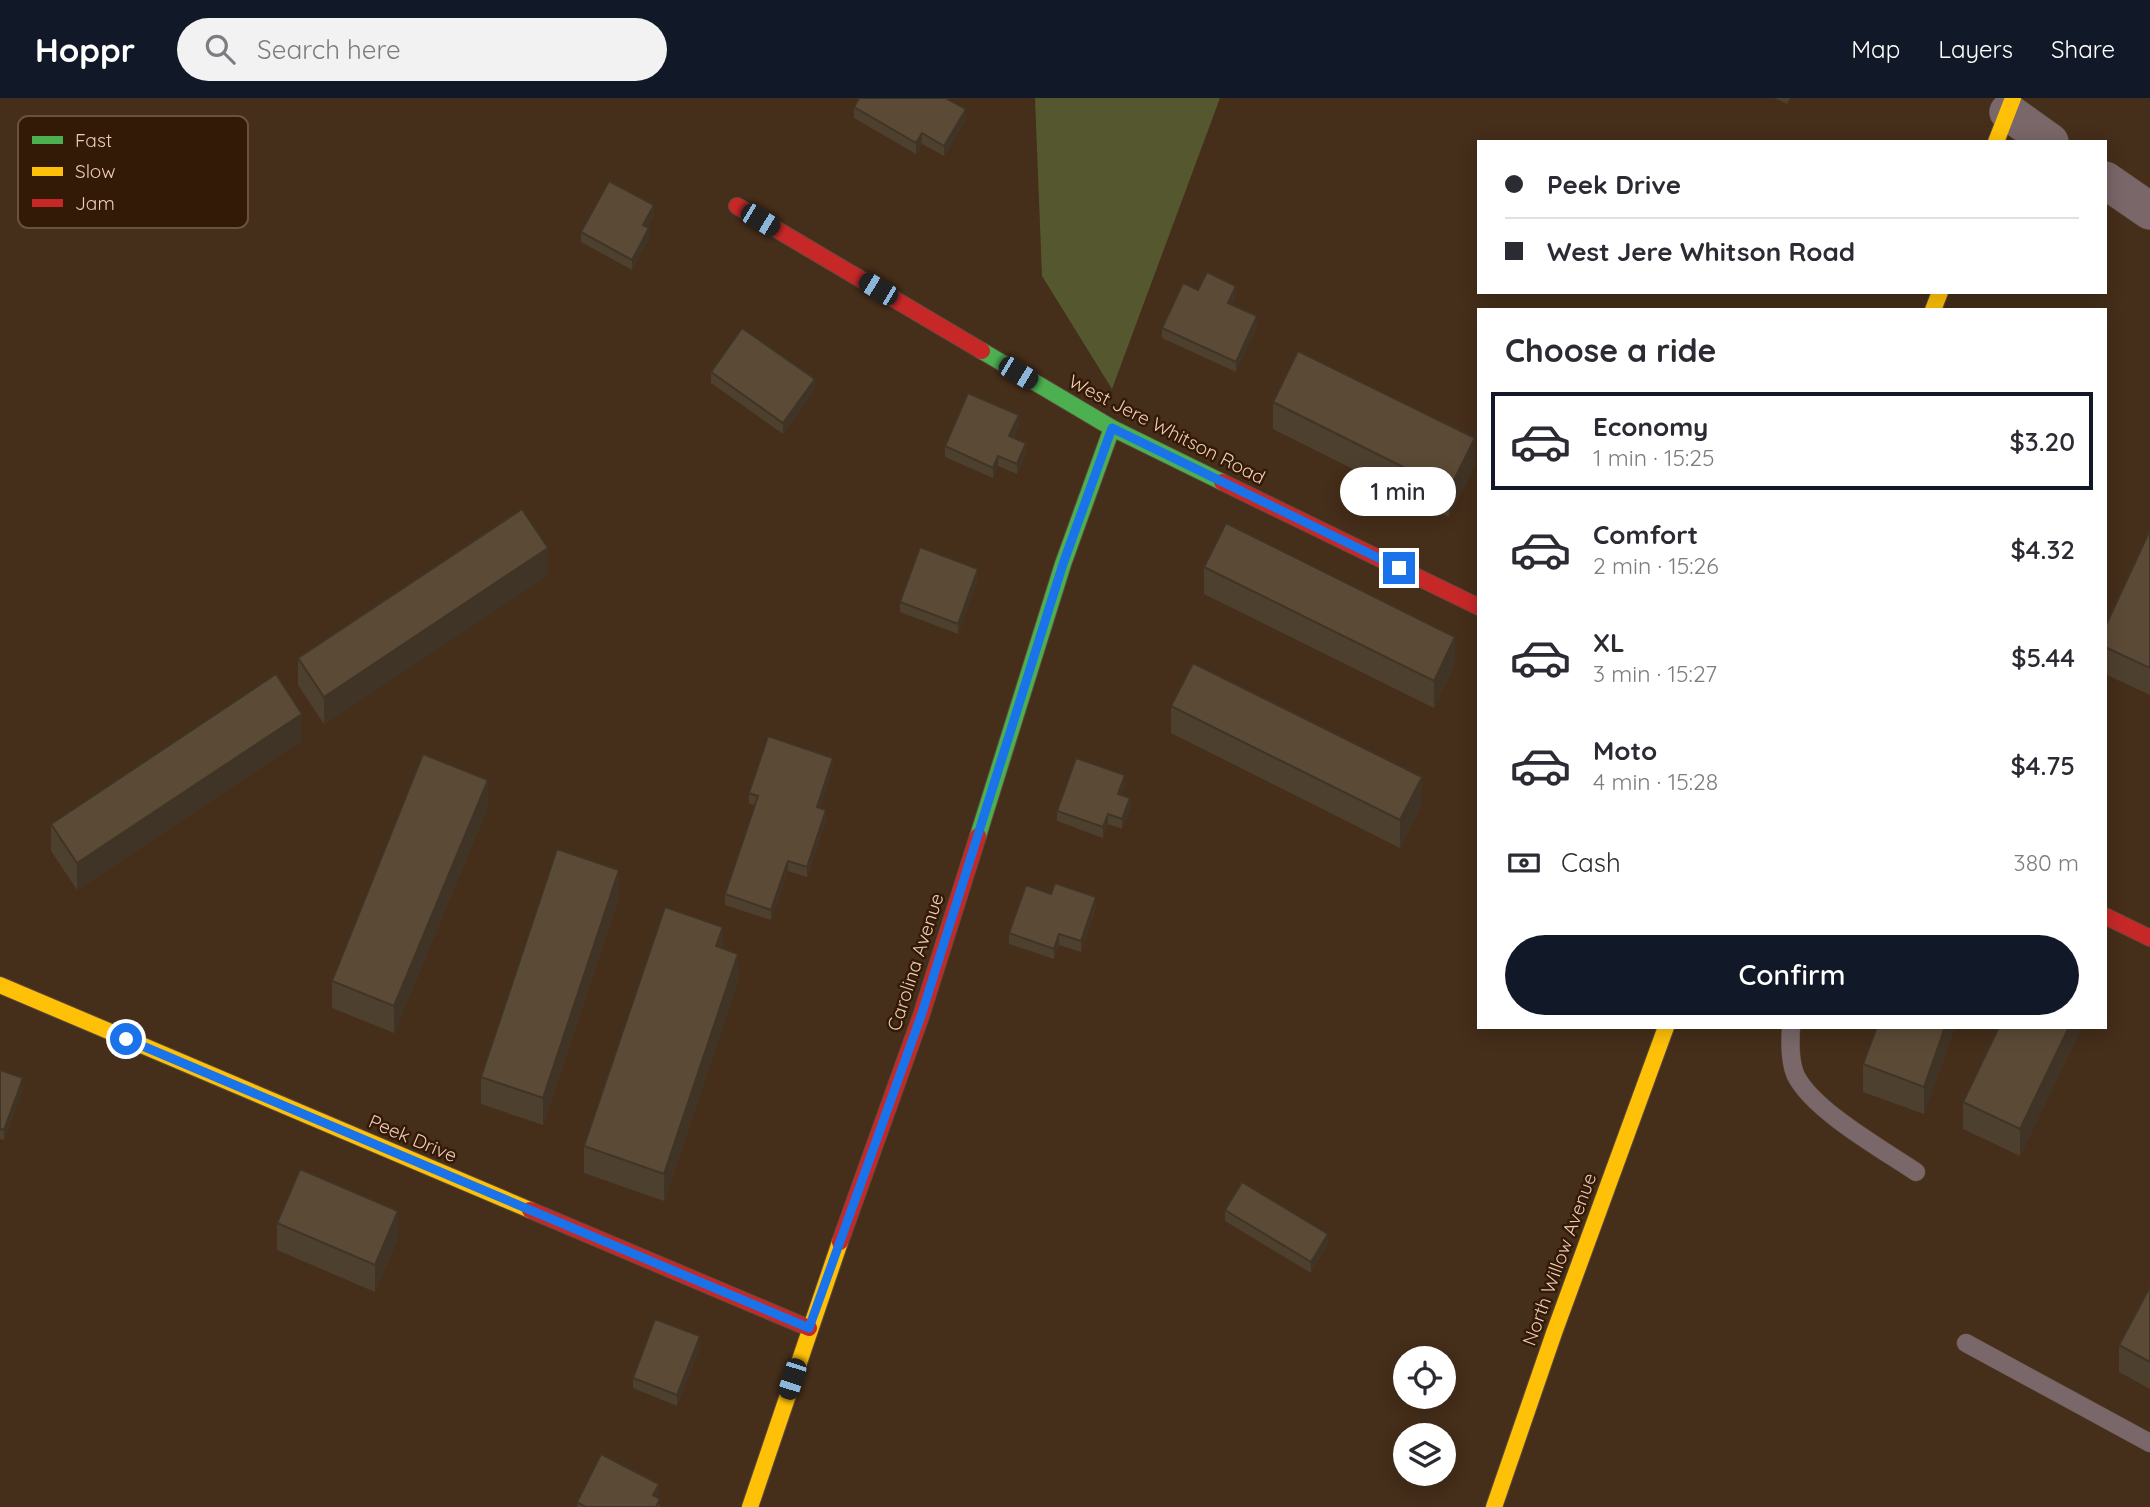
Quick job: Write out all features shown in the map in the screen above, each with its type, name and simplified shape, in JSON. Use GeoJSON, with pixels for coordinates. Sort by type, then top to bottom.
{"type":"FeatureCollection","features":[{"type":"Feature","properties":{"kind":"street"},"geometry":{"type":"LineString","coordinates":[[2006,117],[2046,140]]}},
{"type":"Feature","properties":{"kind":"street"},"geometry":{"type":"LineString","coordinates":[[2107,181],[2150,211]]}},
{"type":"Feature","properties":{"kind":"street","name":"West Jere Whitson Road"},"geometry":{"type":"LineString","coordinates":[[737,206],[1112,428],[1477,606]]}},
{"type":"Feature","properties":{"kind":"street","name":"Carolina Avenue"},"geometry":{"type":"LineString","coordinates":[[750,1507],[809,1328],[921,1016],[1063,564],[1112,428]]}},
{"type":"Feature","properties":{"kind":"street"},"geometry":{"type":"LineString","coordinates":[[2107,917],[2150,938]]}},
{"type":"Feature","properties":{"kind":"street","name":"Peek Drive"},"geometry":{"type":"LineString","coordinates":[[0,985],[809,1328]]}},
{"type":"Feature","properties":{"kind":"street","name":"North Willow Avenue"},"geometry":{"type":"LineString","coordinates":[[1494,1507],[1554,1333],[1665,1029]]}},
{"type":"Feature","properties":{"kind":"lane"},"geometry":{"type":"LineString","coordinates":[[1791,1029],[1795,1075],[1815,1102],[1916,1172]]}},
{"type":"Feature","properties":{"kind":"lane"},"geometry":{"type":"LineString","coordinates":[[1966,1343],[2150,1443]]}},
{"type":"Feature","properties":{"kind":"green space"},"geometry":{"type":"Polygon","coordinates":[[[1035,98],[1220,98],[1112,389],[1042,276],[1035,98]]]}},
{"type":"Feature","properties":{"kind":"building"},"geometry":{"type":"Polygon","coordinates":[[[859,98],[946,98],[966,109],[944,146],[922,133],[916,143],[854,107],[859,98]]]}},
{"type":"Feature","properties":{"kind":"building"},"geometry":{"type":"Polygon","coordinates":[[[609,181],[654,205],[643,225],[649,228],[632,260],[581,232],[609,181]]]}},
{"type":"Feature","properties":{"kind":"building"},"geometry":{"type":"Polygon","coordinates":[[[1207,272],[1236,286],[1228,303],[1257,316],[1236,362],[1162,328],[1183,283],[1198,290],[1207,272]]]}},
{"type":"Feature","properties":{"kind":"building"},"geometry":{"type":"Polygon","coordinates":[[[742,328],[815,379],[783,423],[711,372],[742,328]]]}},
{"type":"Feature","properties":{"kind":"building"},"geometry":{"type":"Polygon","coordinates":[[[1298,351],[1475,438],[1449,490],[1273,402],[1298,351]]]}},
{"type":"Feature","properties":{"kind":"building"},"geometry":{"type":"Polygon","coordinates":[[[968,393],[1019,415],[1009,436],[1026,443],[1017,464],[998,456],[993,468],[945,446],[968,393]]]}},
{"type":"Feature","properties":{"kind":"building"},"geometry":{"type":"Polygon","coordinates":[[[522,509],[548,548],[324,697],[298,658],[522,509]]]}},
{"type":"Feature","properties":{"kind":"building"},"geometry":{"type":"Polygon","coordinates":[[[1226,523],[1455,637],[1434,681],[1204,567],[1226,523]]]}},
{"type":"Feature","properties":{"kind":"building"},"geometry":{"type":"Polygon","coordinates":[[[2150,530],[2150,668],[2107,648],[2107,623],[2150,530]]]}},
{"type":"Feature","properties":{"kind":"building"},"geometry":{"type":"Polygon","coordinates":[[[920,547],[978,569],[958,624],[900,602],[920,547]]]}},
{"type":"Feature","properties":{"kind":"building"},"geometry":{"type":"Polygon","coordinates":[[[1193,663],[1422,777],[1400,820],[1171,706],[1193,663]]]}},
{"type":"Feature","properties":{"kind":"building"},"geometry":{"type":"Polygon","coordinates":[[[276,674],[302,714],[77,863],[51,824],[276,674]]]}},
{"type":"Feature","properties":{"kind":"building"},"geometry":{"type":"Polygon","coordinates":[[[768,736],[833,758],[817,807],[826,810],[807,867],[788,861],[771,910],[725,894],[758,796],[749,793],[768,736]]]}},
{"type":"Feature","properties":{"kind":"building"},"geometry":{"type":"Polygon","coordinates":[[[423,754],[488,780],[394,1006],[332,981],[423,754]]]}},
{"type":"Feature","properties":{"kind":"building"},"geometry":{"type":"Polygon","coordinates":[[[1076,758],[1125,775],[1118,794],[1130,798],[1122,819],[1108,814],[1103,827],[1057,811],[1076,758]]]}},
{"type":"Feature","properties":{"kind":"building"},"geometry":{"type":"Polygon","coordinates":[[[557,849],[619,870],[543,1098],[481,1077],[557,849]]]}},
{"type":"Feature","properties":{"kind":"building"},"geometry":{"type":"Polygon","coordinates":[[[1055,883],[1096,897],[1081,941],[1059,934],[1054,949],[1009,933],[1026,885],[1051,894],[1055,883]]]}},
{"type":"Feature","properties":{"kind":"building"},"geometry":{"type":"Polygon","coordinates":[[[665,907],[723,927],[716,946],[738,954],[664,1174],[584,1146],[665,907]]]}},
{"type":"Feature","properties":{"kind":"building"},"geometry":{"type":"Polygon","coordinates":[[[1876,1029],[1944,1029],[1924,1087],[1863,1064],[1876,1029]]]}},
{"type":"Feature","properties":{"kind":"building"},"geometry":{"type":"Polygon","coordinates":[[[1998,1029],[2068,1029],[2020,1129],[1963,1102],[1998,1029]]]}},
{"type":"Feature","properties":{"kind":"building"},"geometry":{"type":"Polygon","coordinates":[[[0,1070],[23,1078],[4,1130],[0,1129],[0,1070]]]}},
{"type":"Feature","properties":{"kind":"building"},"geometry":{"type":"Polygon","coordinates":[[[300,1169],[398,1211],[375,1265],[277,1223],[300,1169]]]}},
{"type":"Feature","properties":{"kind":"building"},"geometry":{"type":"Polygon","coordinates":[[[1242,1182],[1328,1234],[1311,1262],[1225,1210],[1242,1182]]]}},
{"type":"Feature","properties":{"kind":"building"},"geometry":{"type":"Polygon","coordinates":[[[2150,1287],[2150,1362],[2119,1345],[2150,1287]]]}},
{"type":"Feature","properties":{"kind":"building"},"geometry":{"type":"Polygon","coordinates":[[[655,1319],[700,1336],[677,1395],[633,1378],[655,1319]]]}},
{"type":"Feature","properties":{"kind":"building"},"geometry":{"type":"Polygon","coordinates":[[[601,1454],[659,1484],[653,1495],[660,1499],[656,1507],[586,1507],[577,1502],[601,1454]]]}},
{"type":"Feature","properties":{"kind":"traffic: fast"},"geometry":{"type":"LineString","coordinates":[[982,351],[1112,428],[1222,482]]}},
{"type":"Feature","properties":{"kind":"traffic: fast"},"geometry":{"type":"LineString","coordinates":[[978,836],[1063,564],[1112,428]]}},
{"type":"Feature","properties":{"kind":"traffic: slow"},"geometry":{"type":"LineString","coordinates":[[1997,140],[2013,98]]}},
{"type":"Feature","properties":{"kind":"traffic: slow"},"geometry":{"type":"LineString","coordinates":[[1934,308],[1939,294]]}},
{"type":"Feature","properties":{"kind":"traffic: slow"},"geometry":{"type":"LineString","coordinates":[[0,985],[530,1210]]}},
{"type":"Feature","properties":{"kind":"traffic: slow"},"geometry":{"type":"LineString","coordinates":[[1494,1507],[1554,1333],[1665,1029]]}},
{"type":"Feature","properties":{"kind":"traffic: slow"},"geometry":{"type":"LineString","coordinates":[[750,1507],[840,1242]]}},
{"type":"Feature","properties":{"kind":"traffic: jam"},"geometry":{"type":"LineString","coordinates":[[737,206],[982,351]]}},
{"type":"Feature","properties":{"kind":"traffic: jam"},"geometry":{"type":"LineString","coordinates":[[1222,482],[1477,606]]}},
{"type":"Feature","properties":{"kind":"traffic: jam"},"geometry":{"type":"LineString","coordinates":[[840,1242],[921,1016],[978,836]]}},
{"type":"Feature","properties":{"kind":"traffic: jam"},"geometry":{"type":"LineString","coordinates":[[2107,917],[2150,938]]}},
{"type":"Feature","properties":{"kind":"traffic: jam"},"geometry":{"type":"LineString","coordinates":[[530,1210],[809,1328]]}},
{"type":"Feature","properties":{"kind":"route"},"geometry":{"type":"LineString","coordinates":[[126,1039],[809,1328],[921,1016],[1063,564],[1112,428],[1399,568]]}}]}
